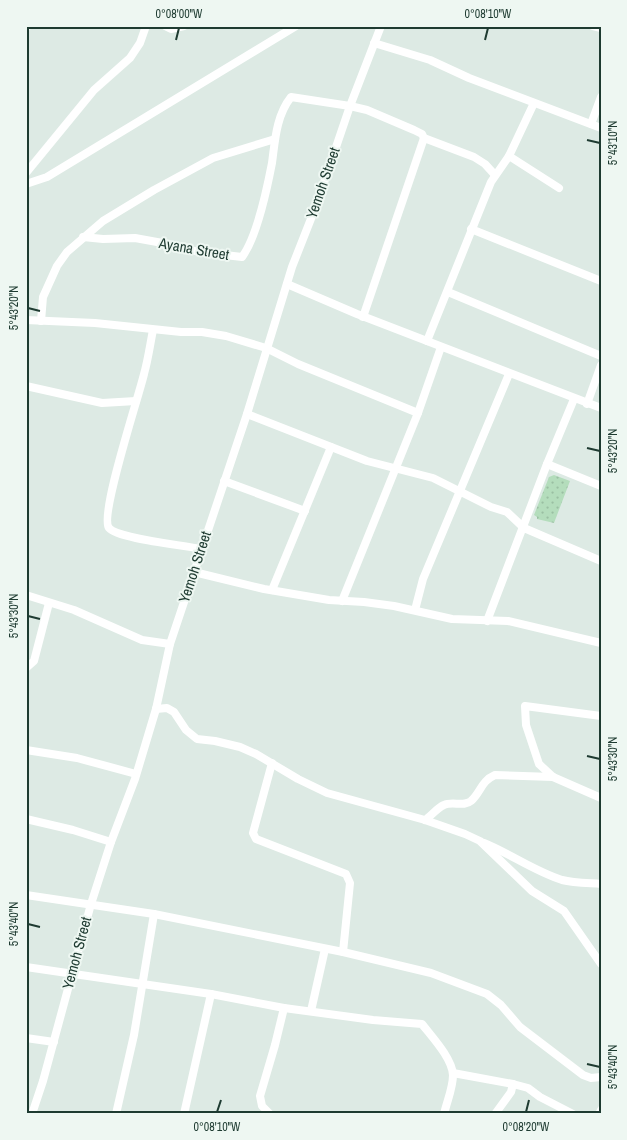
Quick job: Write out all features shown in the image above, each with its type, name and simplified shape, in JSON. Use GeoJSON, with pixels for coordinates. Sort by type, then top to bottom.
{"type":"FeatureCollection","features":[{"type":"Feature","properties":{"kind":"street"},"geometry":{"type":"LineString","coordinates":[[26,173],[94,90],[130,58],[140,43],[146,26]]}},
{"type":"Feature","properties":{"kind":"street"},"geometry":{"type":"LineString","coordinates":[[165,26],[171,29],[184,26]]}},
{"type":"Feature","properties":{"kind":"street"},"geometry":{"type":"LineString","coordinates":[[26,184],[47,177],[296,26]]}},
{"type":"Feature","properties":{"kind":"street","name":"Yemoh Street"},"geometry":{"type":"LineString","coordinates":[[32,1114],[54,1042],[91,904],[136,774],[156,709],[170,644],[247,414],[287,284],[350,106],[381,26]]}},
{"type":"Feature","properties":{"kind":"street"},"geometry":{"type":"LineString","coordinates":[[593,26],[601,28]]}},
{"type":"Feature","properties":{"kind":"street"},"geometry":{"type":"LineString","coordinates":[[374,43],[430,60],[469,78],[601,128]]}},
{"type":"Feature","properties":{"kind":"street"},"geometry":{"type":"LineString","coordinates":[[41,321],[43,298],[57,266],[67,252],[103,221],[154,190],[213,158],[274,139],[281,116],[291,97],[367,110],[414,130],[422,134],[424,138],[474,157],[485,164],[495,175]]}},
{"type":"Feature","properties":{"kind":"street"},"geometry":{"type":"LineString","coordinates":[[591,124],[601,97]]}},
{"type":"Feature","properties":{"kind":"street"},"geometry":{"type":"LineString","coordinates":[[427,341],[491,182],[509,156],[534,103]]}},
{"type":"Feature","properties":{"kind":"street"},"geometry":{"type":"LineString","coordinates":[[363,317],[424,143],[424,138]]}},
{"type":"Feature","properties":{"kind":"street","name":"Ayana Street"},"geometry":{"type":"LineString","coordinates":[[84,237],[102,239],[135,238],[199,252],[242,257],[248,249],[258,221],[272,164],[274,139]]}},
{"type":"Feature","properties":{"kind":"street"},"geometry":{"type":"LineString","coordinates":[[509,156],[559,188]]}},
{"type":"Feature","properties":{"kind":"street"},"geometry":{"type":"LineString","coordinates":[[471,229],[601,281]]}},
{"type":"Feature","properties":{"kind":"street"},"geometry":{"type":"LineString","coordinates":[[287,284],[363,317],[574,400],[601,408]]}},
{"type":"Feature","properties":{"kind":"street"},"geometry":{"type":"LineString","coordinates":[[448,292],[601,356]]}},
{"type":"Feature","properties":{"kind":"street"},"geometry":{"type":"LineString","coordinates":[[27,322],[88,322],[153,330],[202,332],[226,336],[266,348],[298,364],[418,413]]}},
{"type":"Feature","properties":{"kind":"street"},"geometry":{"type":"LineString","coordinates":[[153,330],[144,374],[110,496],[106,520],[107,527],[112,531],[127,536],[201,549]]}},
{"type":"Feature","properties":{"kind":"street"},"geometry":{"type":"LineString","coordinates":[[342,601],[418,413],[442,348]]}},
{"type":"Feature","properties":{"kind":"street"},"geometry":{"type":"LineString","coordinates":[[587,404],[601,366]]}},
{"type":"Feature","properties":{"kind":"street"},"geometry":{"type":"LineString","coordinates":[[415,610],[423,579],[509,374]]}},
{"type":"Feature","properties":{"kind":"street"},"geometry":{"type":"LineString","coordinates":[[26,386],[102,404],[136,401]]}},
{"type":"Feature","properties":{"kind":"street"},"geometry":{"type":"LineString","coordinates":[[488,621],[547,464],[574,400]]}},
{"type":"Feature","properties":{"kind":"street"},"geometry":{"type":"LineString","coordinates":[[247,414],[367,461],[433,478],[491,507],[507,512],[524,528],[601,561]]}},
{"type":"Feature","properties":{"kind":"street"},"geometry":{"type":"LineString","coordinates":[[272,590],[331,447]]}},
{"type":"Feature","properties":{"kind":"street"},"geometry":{"type":"LineString","coordinates":[[547,464],[601,486]]}},
{"type":"Feature","properties":{"kind":"street"},"geometry":{"type":"LineString","coordinates":[[224,481],[305,511]]}},
{"type":"Feature","properties":{"kind":"street"},"geometry":{"type":"LineString","coordinates":[[194,572],[272,590],[415,610],[452,619],[508,621],[601,643]]}},
{"type":"Feature","properties":{"kind":"street"},"geometry":{"type":"LineString","coordinates":[[26,595],[74,610],[142,640],[170,644]]}},
{"type":"Feature","properties":{"kind":"street"},"geometry":{"type":"LineString","coordinates":[[26,668],[34,661],[49,603]]}},
{"type":"Feature","properties":{"kind":"street"},"geometry":{"type":"LineString","coordinates":[[601,716],[525,706],[526,725],[536,760],[553,776],[601,798]]}},
{"type":"Feature","properties":{"kind":"street"},"geometry":{"type":"LineString","coordinates":[[156,709],[167,708],[174,712],[186,730],[197,739],[240,747],[327,793],[425,820],[465,834],[547,874],[564,880],[601,884]]}},
{"type":"Feature","properties":{"kind":"street"},"geometry":{"type":"LineString","coordinates":[[26,750],[77,758],[136,774]]}},
{"type":"Feature","properties":{"kind":"street"},"geometry":{"type":"LineString","coordinates":[[272,763],[253,833],[256,839],[346,874],[350,884],[343,952]]}},
{"type":"Feature","properties":{"kind":"street"},"geometry":{"type":"LineString","coordinates":[[425,820],[442,806],[470,802],[487,778],[495,775],[553,776]]}},
{"type":"Feature","properties":{"kind":"street"},"geometry":{"type":"LineString","coordinates":[[26,819],[74,830],[111,842]]}},
{"type":"Feature","properties":{"kind":"street"},"geometry":{"type":"LineString","coordinates":[[480,841],[532,891],[564,912],[599,960]]}},
{"type":"Feature","properties":{"kind":"street"},"geometry":{"type":"LineString","coordinates":[[26,895],[154,914],[325,948],[432,973],[487,994],[501,1005],[520,1027],[583,1075],[591,1078],[601,1077]]}},
{"type":"Feature","properties":{"kind":"street"},"geometry":{"type":"LineString","coordinates":[[116,1114],[134,1034],[154,914]]}},
{"type":"Feature","properties":{"kind":"street"},"geometry":{"type":"LineString","coordinates":[[310,1011],[325,948]]}},
{"type":"Feature","properties":{"kind":"street"},"geometry":{"type":"LineString","coordinates":[[26,967],[143,983],[284,1008],[373,1020],[422,1024],[444,1053],[453,1073],[444,1114]]}},
{"type":"Feature","properties":{"kind":"street"},"geometry":{"type":"LineString","coordinates":[[184,1114],[211,994]]}},
{"type":"Feature","properties":{"kind":"street"},"geometry":{"type":"LineString","coordinates":[[270,1114],[262,1106],[260,1096],[284,1008]]}},
{"type":"Feature","properties":{"kind":"street"},"geometry":{"type":"LineString","coordinates":[[26,1038],[54,1042]]}},
{"type":"Feature","properties":{"kind":"street"},"geometry":{"type":"LineString","coordinates":[[453,1073],[528,1088],[540,1097],[573,1114]]}},
{"type":"Feature","properties":{"kind":"street"},"geometry":{"type":"LineString","coordinates":[[495,1114],[511,1092],[513,1084]]}},
{"type":"Feature","properties":{"kind":"street"},"geometry":{"type":"LineString","coordinates":[[599,1114],[601,1110]]}},
{"type":"Feature","properties":{"kind":"street"},"geometry":{"type":"LineString","coordinates":[[26,1112],[32,1114]]}},
{"type":"Feature","properties":{"kind":"green space"},"geometry":{"type":"Polygon","coordinates":[[[554,475],[570,481],[554,523],[537,519],[534,515],[549,477],[554,475]]]}}]}
